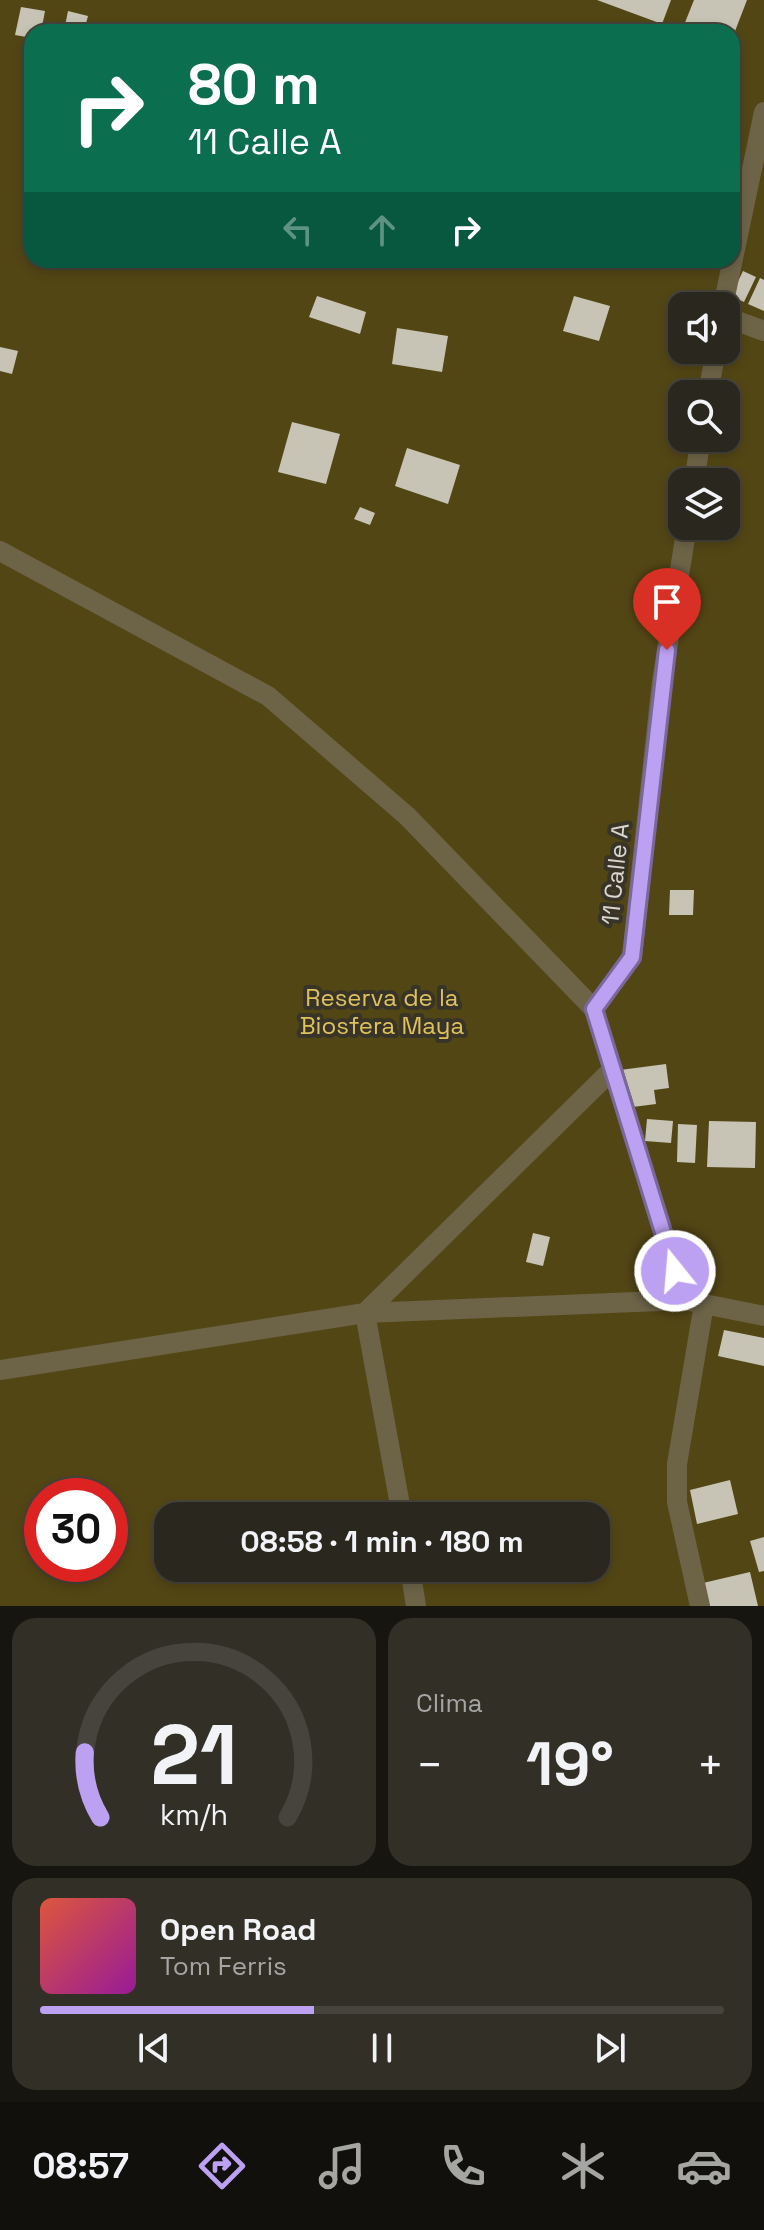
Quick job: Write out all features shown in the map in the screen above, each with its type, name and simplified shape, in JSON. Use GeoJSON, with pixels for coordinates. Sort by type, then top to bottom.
{"type":"FeatureCollection","features":[{"type":"Feature","properties":{"kind":"street"},"geometry":{"type":"LineString","coordinates":[[740,226],[764,112]]}},
{"type":"Feature","properties":{"kind":"street"},"geometry":{"type":"LineString","coordinates":[[726,292],[731,268]]}},
{"type":"Feature","properties":{"kind":"street"},"geometry":{"type":"LineString","coordinates":[[740,322],[764,331]]}},
{"type":"Feature","properties":{"kind":"street","name":"11 Calle A"},"geometry":{"type":"LineString","coordinates":[[594,1009],[632,957],[662,681],[685,540]]}},
{"type":"Feature","properties":{"kind":"street"},"geometry":{"type":"LineString","coordinates":[[0,551],[268,696],[407,816],[594,1009],[694,1302],[677,1464],[677,1502],[700,1606]]}},
{"type":"Feature","properties":{"kind":"street"},"geometry":{"type":"LineString","coordinates":[[365,1313],[613,1069]]}},
{"type":"Feature","properties":{"kind":"street"},"geometry":{"type":"LineString","coordinates":[[0,1370],[365,1313],[694,1302],[764,1316]]}},
{"type":"Feature","properties":{"kind":"street"},"geometry":{"type":"LineString","coordinates":[[365,1313],[399,1502]]}},
{"type":"Feature","properties":{"kind":"street"},"geometry":{"type":"LineString","coordinates":[[412,1582],[416,1606]]}},
{"type":"Feature","properties":{"kind":"green space","name":"Reserva de la Biosfera Maya"},"geometry":{"type":"Polygon","coordinates":[[[0,0],[764,0],[764,1606],[0,1606],[0,0]]]}},
{"type":"Feature","properties":{"kind":"building"},"geometry":{"type":"Polygon","coordinates":[[[597,0],[671,0],[662,24],[597,0]]]}},
{"type":"Feature","properties":{"kind":"building"},"geometry":{"type":"Polygon","coordinates":[[[694,0],[747,0],[738,24],[684,24],[694,0]]]}},
{"type":"Feature","properties":{"kind":"building"},"geometry":{"type":"Polygon","coordinates":[[[21,7],[45,11],[43,24],[24,24],[24,37],[15,35],[21,7]]]}},
{"type":"Feature","properties":{"kind":"building"},"geometry":{"type":"Polygon","coordinates":[[[68,11],[88,16],[86,24],[65,24],[68,11]]]}},
{"type":"Feature","properties":{"kind":"building"},"geometry":{"type":"Polygon","coordinates":[[[743,271],[756,277],[744,302],[740,300],[740,292],[733,292],[743,271]]]}},
{"type":"Feature","properties":{"kind":"building"},"geometry":{"type":"Polygon","coordinates":[[[760,278],[764,280],[764,311],[748,304],[760,278]]]}},
{"type":"Feature","properties":{"kind":"building"},"geometry":{"type":"Polygon","coordinates":[[[317,296],[366,312],[360,334],[309,317],[317,296]]]}},
{"type":"Feature","properties":{"kind":"building"},"geometry":{"type":"Polygon","coordinates":[[[574,296],[610,306],[599,341],[563,331],[574,296]]]}},
{"type":"Feature","properties":{"kind":"building"},"geometry":{"type":"Polygon","coordinates":[[[397,328],[448,336],[442,372],[392,364],[397,328]]]}},
{"type":"Feature","properties":{"kind":"building"},"geometry":{"type":"Polygon","coordinates":[[[0,347],[18,351],[12,374],[0,371],[0,347]]]}},
{"type":"Feature","properties":{"kind":"building"},"geometry":{"type":"Polygon","coordinates":[[[292,422],[340,434],[326,484],[278,472],[292,422]]]}},
{"type":"Feature","properties":{"kind":"building"},"geometry":{"type":"Polygon","coordinates":[[[407,448],[460,465],[448,504],[395,486],[407,448]]]}},
{"type":"Feature","properties":{"kind":"building"},"geometry":{"type":"Polygon","coordinates":[[[360,507],[375,513],[370,525],[354,519],[360,507]]]}},
{"type":"Feature","properties":{"kind":"building"},"geometry":{"type":"Polygon","coordinates":[[[670,890],[694,890],[693,915],[669,915],[670,890]]]}},
{"type":"Feature","properties":{"kind":"building"},"geometry":{"type":"Polygon","coordinates":[[[666,1064],[669,1088],[654,1090],[656,1104],[625,1108],[620,1070],[666,1064]]]}},
{"type":"Feature","properties":{"kind":"building"},"geometry":{"type":"Polygon","coordinates":[[[647,1119],[673,1121],[671,1143],[645,1141],[647,1119]]]}},
{"type":"Feature","properties":{"kind":"building"},"geometry":{"type":"Polygon","coordinates":[[[709,1121],[756,1122],[755,1168],[707,1167],[709,1121]]]}},
{"type":"Feature","properties":{"kind":"building"},"geometry":{"type":"Polygon","coordinates":[[[678,1124],[697,1125],[695,1163],[677,1162],[678,1124]]]}},
{"type":"Feature","properties":{"kind":"building"},"geometry":{"type":"Polygon","coordinates":[[[533,1233],[550,1237],[543,1266],[526,1262],[533,1233]]]}},
{"type":"Feature","properties":{"kind":"building"},"geometry":{"type":"Polygon","coordinates":[[[724,1330],[764,1338],[764,1366],[718,1356],[724,1330]]]}},
{"type":"Feature","properties":{"kind":"building"},"geometry":{"type":"Polygon","coordinates":[[[730,1480],[738,1514],[697,1524],[690,1490],[730,1480]]]}},
{"type":"Feature","properties":{"kind":"building"},"geometry":{"type":"Polygon","coordinates":[[[764,1537],[764,1571],[759,1572],[750,1541],[764,1537]]]}},
{"type":"Feature","properties":{"kind":"building"},"geometry":{"type":"Polygon","coordinates":[[[750,1572],[758,1606],[709,1606],[703,1583],[750,1572]]]}},
{"type":"Feature","properties":{"kind":"route"},"geometry":{"type":"LineString","coordinates":[[667,650],[632,957],[594,1009],[675,1271]]}}]}
